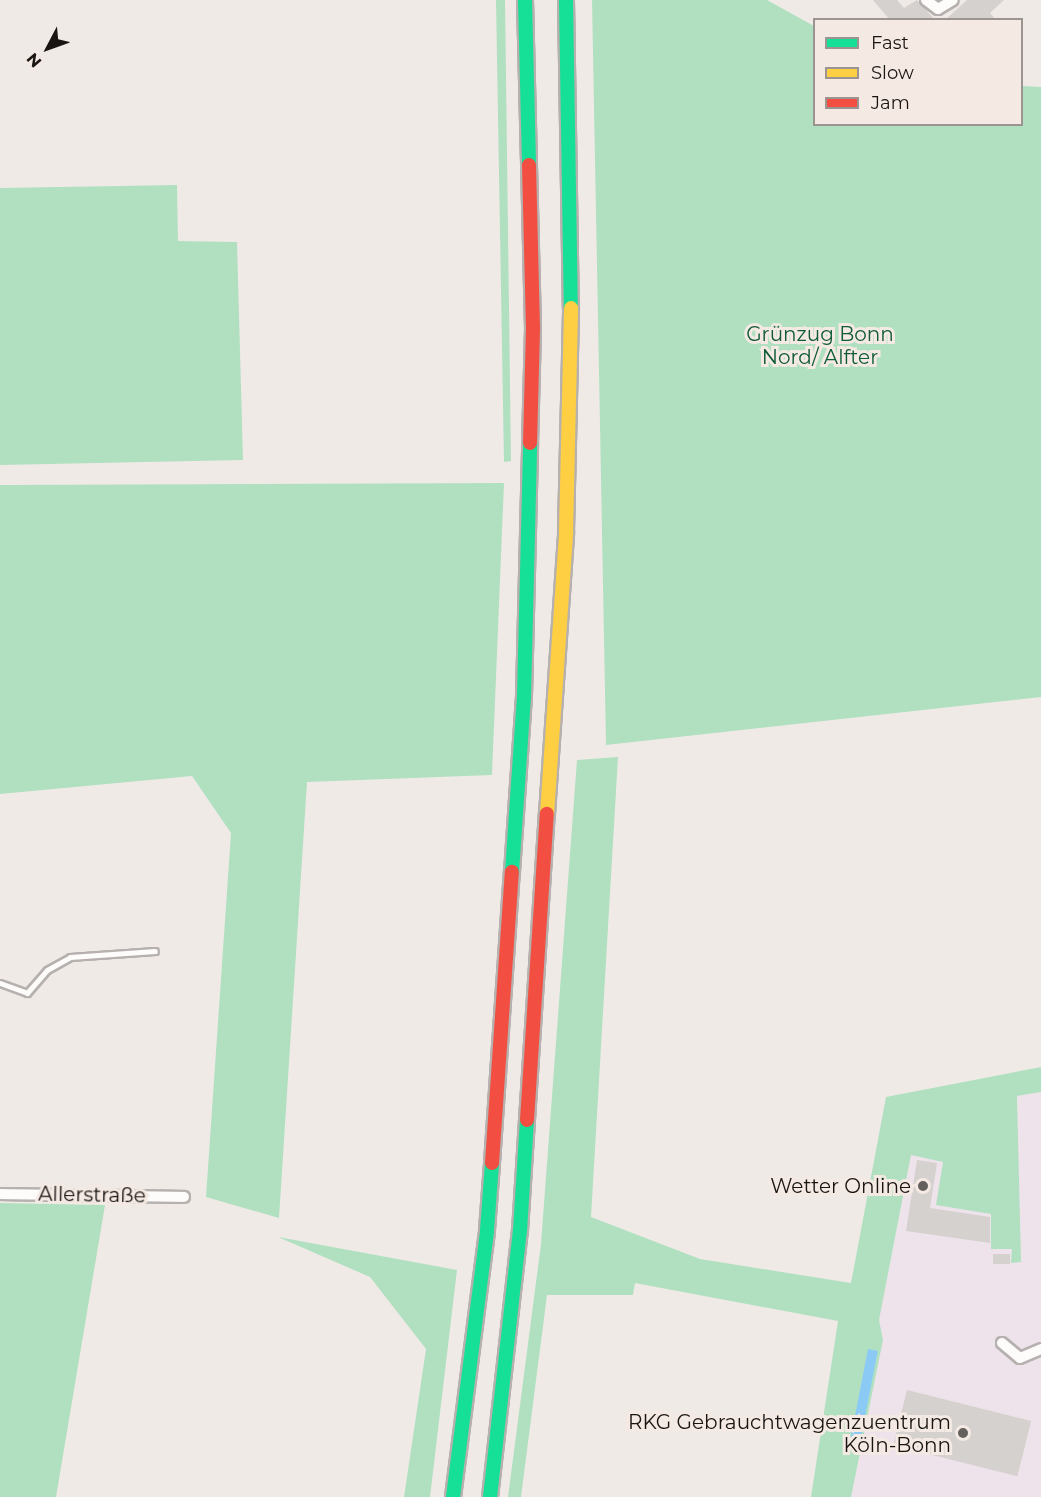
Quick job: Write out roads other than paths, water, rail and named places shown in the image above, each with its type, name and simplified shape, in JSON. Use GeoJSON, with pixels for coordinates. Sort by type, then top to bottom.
{"type":"FeatureCollection","features":[{"type":"Feature","properties":{"kind":"highway"},"geometry":{"type":"LineString","coordinates":[[453,1497],[487,1230],[524,696],[532,329],[525,0]]}},
{"type":"Feature","properties":{"kind":"highway"},"geometry":{"type":"LineString","coordinates":[[490,1497],[520,1231],[566,532],[571,334],[566,0]]}},
{"type":"Feature","properties":{"kind":"street"},"geometry":{"type":"LineString","coordinates":[[926,0],[938,9],[953,0]]}},
{"type":"Feature","properties":{"kind":"street","name":"Allerstraße"},"geometry":{"type":"LineString","coordinates":[[0,1194],[184,1197]]}},
{"type":"Feature","properties":{"kind":"street"},"geometry":{"type":"LineString","coordinates":[[1002,1343],[1020,1358],[1041,1349]]}},
{"type":"Feature","properties":{"kind":"lane"},"geometry":{"type":"LineString","coordinates":[[0,983],[27,993],[47,970],[70,957],[155,951]]}},
{"type":"Feature","properties":{"kind":"water"},"geometry":{"type":"Polygon","coordinates":[[[868,1349],[878,1351],[859,1449],[849,1447],[868,1349]]]}},
{"type":"Feature","properties":{"kind":"place","name":"Wetter Online"},"geometry":{"type":"Point","coordinates":[923,1186]}},
{"type":"Feature","properties":{"kind":"place","name":"RKG Gebrauchtwagenzuentrum Köln-Bonn"},"geometry":{"type":"Point","coordinates":[963,1433]}},
{"type":"Feature","properties":{"kind":"park label","name":"Grünzug Bonn Nord/ Alfter"},"geometry":{"type":"Point","coordinates":[820,346]}}]}
